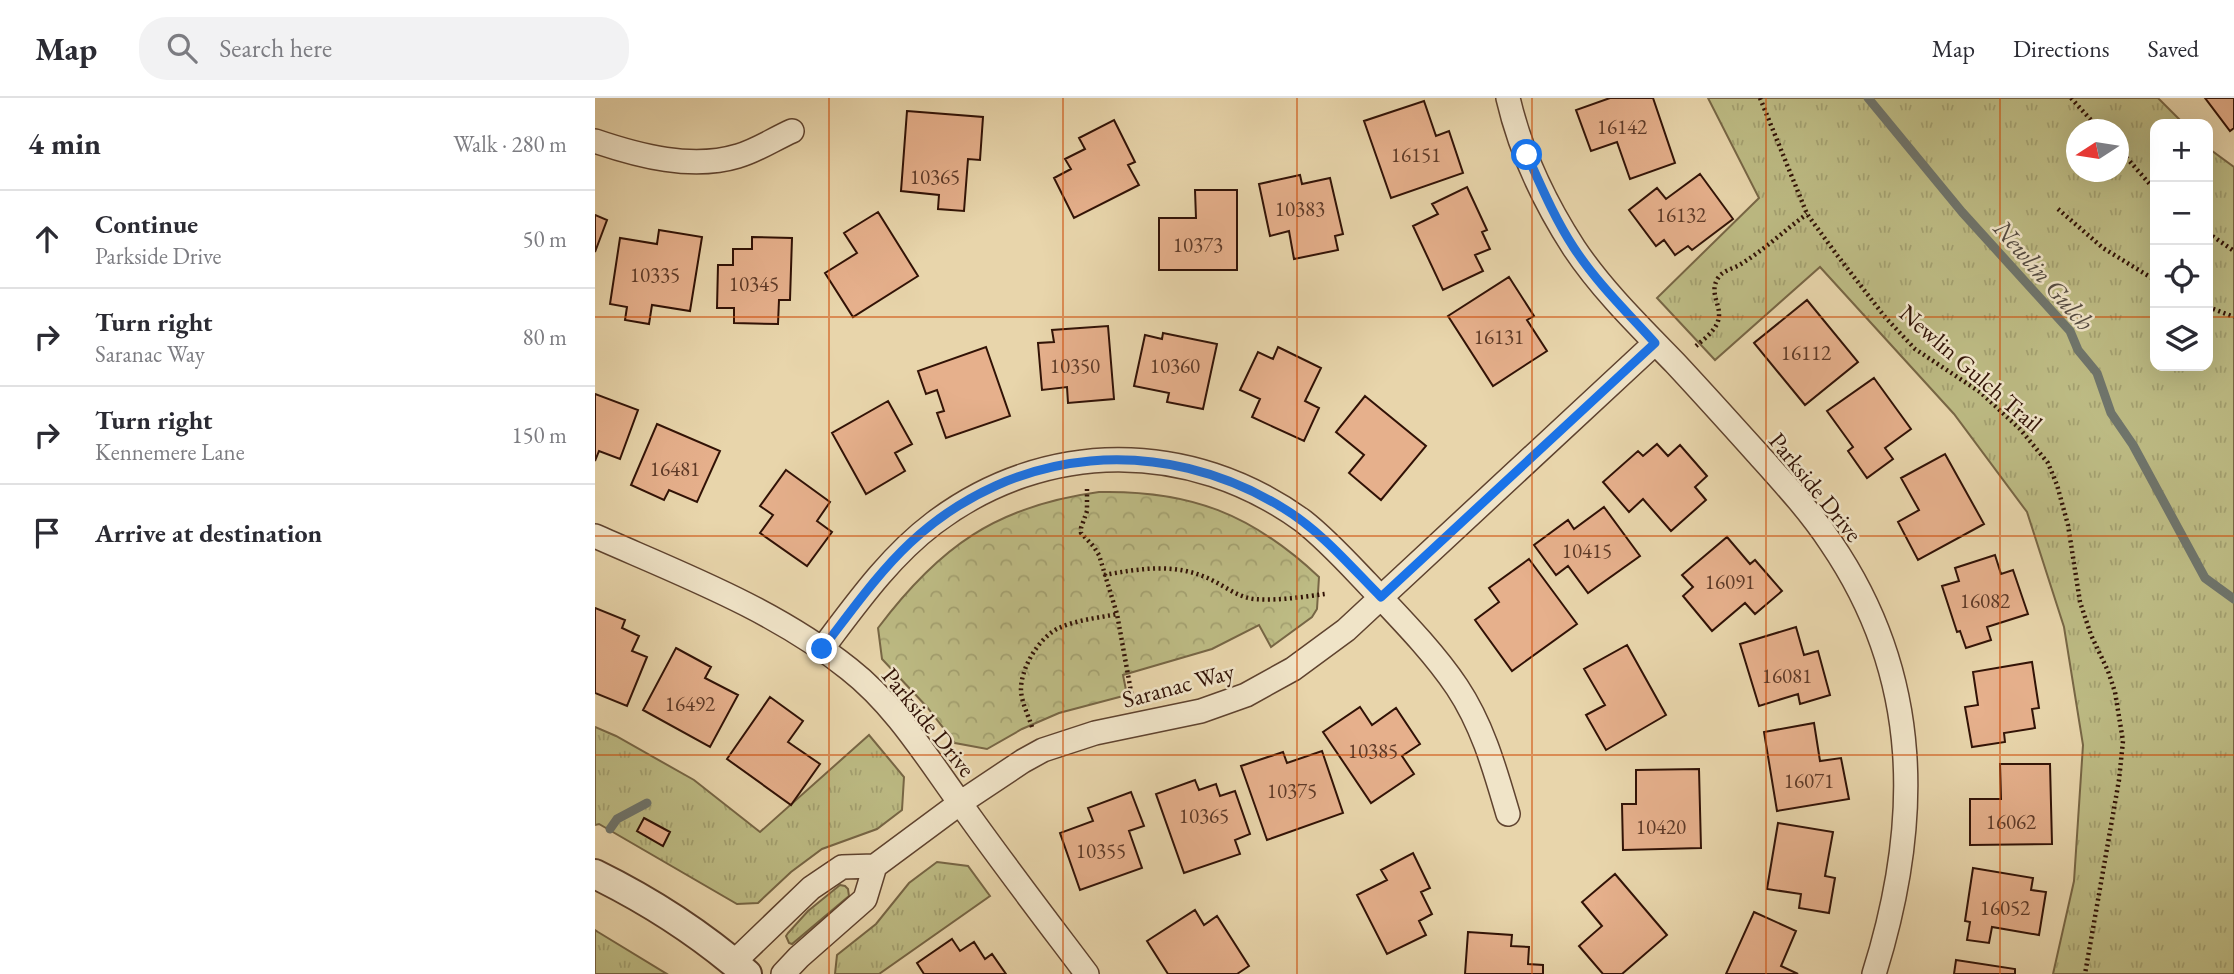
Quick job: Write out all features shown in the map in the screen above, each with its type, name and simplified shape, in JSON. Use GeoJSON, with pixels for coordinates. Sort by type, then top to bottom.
{"type":"FeatureCollection","features":[{"type":"Feature","properties":{"kind":"street","name":"Parkside Drive"},"geometry":{"type":"LineString","coordinates":[[1508,98],[1514,124],[1527,155],[1574,248],[1594,275],[1806,508],[1847,567],[1873,621],[1888,660],[1902,719],[1907,759],[1904,834],[1895,894],[1874,974]]}},
{"type":"Feature","properties":{"kind":"street"},"geometry":{"type":"LineString","coordinates":[[595,141],[664,159],[703,162],[738,156],[792,131]]}},
{"type":"Feature","properties":{"kind":"street","name":"Saranac Way"},"geometry":{"type":"LineString","coordinates":[[875,866],[960,803],[1011,768],[1044,750],[1095,733],[1201,711],[1246,695],[1293,669],[1318,652],[1381,597],[1655,343]]}},
{"type":"Feature","properties":{"kind":"street"},"geometry":{"type":"LineString","coordinates":[[822,649],[887,566],[933,523],[1003,483],[1047,468],[1082,461],[1150,461],[1176,465],[1231,481],[1283,508],[1327,541],[1381,597],[1457,687],[1491,755],[1508,814]]}},
{"type":"Feature","properties":{"kind":"street","name":"Parkside Drive"},"geometry":{"type":"LineString","coordinates":[[595,536],[752,608],[786,626],[850,670],[898,718],[1087,974]]}},
{"type":"Feature","properties":{"kind":"street"},"geometry":{"type":"LineString","coordinates":[[595,874],[666,914],[741,968],[811,888],[842,867],[875,866],[865,899],[783,974]]}},
{"type":"Feature","properties":{"kind":"path","name":"Newlin Gulch Trail"},"geometry":{"type":"LineString","coordinates":[[1759,98],[1807,214],[1899,333],[1915,349],[1980,393],[2009,417],[2036,447],[2057,485],[2068,525],[2080,602],[2115,692],[2123,741],[2119,780],[2085,974]]}},
{"type":"Feature","properties":{"kind":"path"},"geometry":{"type":"LineString","coordinates":[[2071,98],[2090,119]]}},
{"type":"Feature","properties":{"kind":"path"},"geometry":{"type":"LineString","coordinates":[[2129,161],[2150,184]]}},
{"type":"Feature","properties":{"kind":"path"},"geometry":{"type":"LineString","coordinates":[[2058,209],[2103,248],[2150,277]]}},
{"type":"Feature","properties":{"kind":"path"},"geometry":{"type":"LineString","coordinates":[[1696,346],[1718,321],[1719,311],[1713,290],[1716,280],[1722,273],[1746,261],[1807,214]]}},
{"type":"Feature","properties":{"kind":"path"},"geometry":{"type":"LineString","coordinates":[[2213,236],[2234,251]]}},
{"type":"Feature","properties":{"kind":"path"},"geometry":{"type":"LineString","coordinates":[[2211,308],[2234,317]]}},
{"type":"Feature","properties":{"kind":"path"},"geometry":{"type":"LineString","coordinates":[[1087,489],[1087,512],[1081,533],[1094,547],[1117,614],[1132,697]]}},
{"type":"Feature","properties":{"kind":"path"},"geometry":{"type":"LineString","coordinates":[[1104,576],[1145,569],[1172,568],[1207,577],[1235,593],[1253,599],[1325,594]]}},
{"type":"Feature","properties":{"kind":"path"},"geometry":{"type":"LineString","coordinates":[[1033,727],[1024,702],[1021,683],[1030,660],[1044,639],[1060,627],[1117,614]]}},
{"type":"Feature","properties":{"kind":"green space"},"geometry":{"type":"Polygon","coordinates":[[[1708,98],[2158,98],[2179,119],[2150,119],[2150,371],[2213,371],[2213,152],[2234,167],[2234,974],[2053,974],[2074,881],[2083,745],[2064,627],[2027,512],[1954,414],[1820,267],[1715,360],[1657,298],[1759,198],[1708,98]]]}},
{"type":"Feature","properties":{"kind":"green space"},"geometry":{"type":"Polygon","coordinates":[[[1099,492],[1132,492],[1191,501],[1244,522],[1294,555],[1319,577],[1317,609],[1312,617],[1271,647],[1259,625],[1212,649],[1123,675],[1127,695],[1059,713],[1022,729],[987,749],[955,743],[927,707],[882,659],[878,628],[924,575],[973,535],[1030,508],[1099,492]]]}},
{"type":"Feature","properties":{"kind":"green space"},"geometry":{"type":"Polygon","coordinates":[[[595,727],[694,780],[760,832],[869,735],[904,777],[902,810],[877,829],[822,849],[791,872],[758,903],[737,904],[599,824],[595,825],[595,727]]]}},
{"type":"Feature","properties":{"kind":"green space"},"geometry":{"type":"Polygon","coordinates":[[[937,862],[968,866],[990,896],[879,974],[835,974],[837,955],[876,924],[909,883],[937,862]]]}},
{"type":"Feature","properties":{"kind":"green space"},"geometry":{"type":"Polygon","coordinates":[[[840,885],[848,889],[849,896],[792,944],[789,943],[786,936],[788,933],[808,911],[840,885]]]}},
{"type":"Feature","properties":{"kind":"green space"},"geometry":{"type":"Polygon","coordinates":[[[595,930],[598,932],[667,974],[595,974],[595,930]]]}},
{"type":"Feature","properties":{"kind":"building"},"geometry":{"type":"Polygon","coordinates":[[[1610,98],[1653,98],[1675,163],[1630,179],[1617,142],[1591,151],[1576,110],[1610,98]]]}},
{"type":"Feature","properties":{"kind":"building"},"geometry":{"type":"Polygon","coordinates":[[[2205,98],[2234,98],[2234,128],[2230,131],[2205,98]]]}},
{"type":"Feature","properties":{"kind":"building"},"geometry":{"type":"Polygon","coordinates":[[[1424,101],[1436,136],[1449,131],[1463,173],[1391,198],[1364,121],[1424,101]]]}},
{"type":"Feature","properties":{"kind":"building"},"geometry":{"type":"Polygon","coordinates":[[[907,111],[983,117],[980,160],[968,159],[964,211],[938,209],[939,195],[901,191],[907,111]]]}},
{"type":"Feature","properties":{"kind":"building"},"geometry":{"type":"Polygon","coordinates":[[[1114,120],[1135,162],[1128,165],[1139,185],[1074,218],[1054,178],[1071,169],[1065,159],[1085,149],[1079,138],[1114,120]]]}},
{"type":"Feature","properties":{"kind":"building"},"geometry":{"type":"Polygon","coordinates":[[[1700,174],[1733,219],[1692,250],[1688,246],[1675,255],[1664,240],[1656,246],[1629,210],[1657,188],[1666,199],[1700,174]]]}},
{"type":"Feature","properties":{"kind":"building"},"geometry":{"type":"Polygon","coordinates":[[[1300,175],[1302,184],[1330,178],[1343,234],[1335,236],[1338,250],[1294,259],[1289,231],[1270,236],[1259,184],[1300,175]]]}},
{"type":"Feature","properties":{"kind":"building"},"geometry":{"type":"Polygon","coordinates":[[[1467,187],[1487,230],[1482,232],[1490,249],[1475,255],[1483,271],[1443,290],[1413,226],[1438,214],[1432,204],[1467,187]]]}},
{"type":"Feature","properties":{"kind":"building"},"geometry":{"type":"Polygon","coordinates":[[[1195,190],[1237,190],[1237,270],[1159,270],[1159,218],[1196,218],[1195,190]]]}},
{"type":"Feature","properties":{"kind":"building"},"geometry":{"type":"Polygon","coordinates":[[[878,212],[918,276],[853,317],[825,273],[857,253],[844,233],[878,212]]]}},
{"type":"Feature","properties":{"kind":"building"},"geometry":{"type":"Polygon","coordinates":[[[595,215],[607,220],[595,252],[595,215]]]}},
{"type":"Feature","properties":{"kind":"building"},"geometry":{"type":"Polygon","coordinates":[[[659,230],[702,237],[690,311],[652,305],[649,324],[625,320],[627,307],[610,304],[620,238],[657,244],[659,230]]]}},
{"type":"Feature","properties":{"kind":"building"},"geometry":{"type":"Polygon","coordinates":[[[752,237],[792,238],[790,300],[779,300],[778,324],[734,323],[734,308],[717,308],[718,265],[733,265],[733,249],[752,249],[752,237]]]}},
{"type":"Feature","properties":{"kind":"building"},"geometry":{"type":"Polygon","coordinates":[[[1509,277],[1534,316],[1527,320],[1547,351],[1493,386],[1448,316],[1509,277]]]}},
{"type":"Feature","properties":{"kind":"building"},"geometry":{"type":"Polygon","coordinates":[[[1807,300],[1858,362],[1805,405],[1754,343],[1807,300]]]}},
{"type":"Feature","properties":{"kind":"building"},"geometry":{"type":"Polygon","coordinates":[[[1108,326],[1114,399],[1068,403],[1067,387],[1042,390],[1038,343],[1054,342],[1052,330],[1108,326]]]}},
{"type":"Feature","properties":{"kind":"building"},"geometry":{"type":"Polygon","coordinates":[[[1163,333],[1217,344],[1203,409],[1167,402],[1169,393],[1134,386],[1145,335],[1162,339],[1163,333]]]}},
{"type":"Feature","properties":{"kind":"building"},"geometry":{"type":"Polygon","coordinates":[[[986,347],[1010,416],[946,438],[937,413],[944,411],[937,390],[926,394],[918,371],[986,347]]]}},
{"type":"Feature","properties":{"kind":"building"},"geometry":{"type":"Polygon","coordinates":[[[1278,347],[1321,368],[1305,401],[1319,408],[1304,441],[1252,417],[1260,399],[1240,390],[1258,352],[1273,359],[1278,347]]]}},
{"type":"Feature","properties":{"kind":"building"},"geometry":{"type":"Polygon","coordinates":[[[1874,378],[1911,429],[1885,448],[1893,459],[1867,478],[1848,451],[1853,447],[1827,411],[1874,378]]]}},
{"type":"Feature","properties":{"kind":"building"},"geometry":{"type":"Polygon","coordinates":[[[595,394],[638,410],[620,459],[599,451],[595,461],[595,394]]]}},
{"type":"Feature","properties":{"kind":"building"},"geometry":{"type":"Polygon","coordinates":[[[1365,396],[1426,446],[1381,500],[1349,473],[1364,455],[1336,432],[1365,396]]]}},
{"type":"Feature","properties":{"kind":"building"},"geometry":{"type":"Polygon","coordinates":[[[888,401],[912,444],[895,453],[905,471],[866,494],[832,433],[888,401]]]}},
{"type":"Feature","properties":{"kind":"building"},"geometry":{"type":"Polygon","coordinates":[[[657,424],[720,451],[697,502],[669,490],[664,500],[631,485],[657,424]]]}},
{"type":"Feature","properties":{"kind":"building"},"geometry":{"type":"Polygon","coordinates":[[[1657,444],[1668,456],[1680,445],[1707,476],[1695,487],[1706,500],[1671,531],[1643,499],[1629,512],[1603,482],[1638,451],[1643,456],[1657,444]]]}},
{"type":"Feature","properties":{"kind":"building"},"geometry":{"type":"Polygon","coordinates":[[[1945,454],[1984,524],[1918,560],[1898,522],[1919,510],[1901,478],[1945,454]]]}},
{"type":"Feature","properties":{"kind":"building"},"geometry":{"type":"Polygon","coordinates":[[[786,470],[830,502],[817,521],[832,532],[807,566],[760,533],[773,515],[760,506],[786,470]]]}},
{"type":"Feature","properties":{"kind":"building"},"geometry":{"type":"Polygon","coordinates":[[[1604,507],[1640,556],[1588,593],[1568,566],[1556,575],[1534,545],[1568,520],[1574,529],[1604,507]]]}},
{"type":"Feature","properties":{"kind":"building"},"geometry":{"type":"Polygon","coordinates":[[[1727,537],[1750,564],[1755,560],[1782,591],[1755,614],[1745,603],[1712,631],[1683,596],[1693,587],[1682,575],[1727,537]]]}},
{"type":"Feature","properties":{"kind":"building"},"geometry":{"type":"Polygon","coordinates":[[[1995,555],[2001,574],[2013,570],[2028,614],[1987,627],[1991,640],[1966,648],[1960,631],[1957,632],[1942,586],[1959,581],[1955,568],[1995,555]]]}},
{"type":"Feature","properties":{"kind":"building"},"geometry":{"type":"Polygon","coordinates":[[[1529,559],[1577,624],[1512,671],[1475,620],[1499,602],[1489,588],[1529,559]]]}},
{"type":"Feature","properties":{"kind":"building"},"geometry":{"type":"Polygon","coordinates":[[[595,608],[625,620],[622,628],[639,636],[632,651],[647,657],[627,706],[595,693],[595,608]]]}},
{"type":"Feature","properties":{"kind":"building"},"geometry":{"type":"Polygon","coordinates":[[[1796,627],[1804,655],[1818,651],[1830,695],[1800,704],[1798,694],[1759,706],[1740,644],[1796,627]]]}},
{"type":"Feature","properties":{"kind":"building"},"geometry":{"type":"Polygon","coordinates":[[[1627,645],[1666,715],[1606,750],[1586,715],[1605,705],[1584,669],[1627,645]]]}},
{"type":"Feature","properties":{"kind":"building"},"geometry":{"type":"Polygon","coordinates":[[[676,648],[711,667],[705,678],[738,695],[710,747],[643,710],[676,648]]]}},
{"type":"Feature","properties":{"kind":"building"},"geometry":{"type":"Polygon","coordinates":[[[2032,662],[2039,708],[2032,709],[2035,728],[2004,733],[2005,742],[1972,747],[1965,707],[1978,705],[1973,672],[2032,662]]]}},
{"type":"Feature","properties":{"kind":"building"},"geometry":{"type":"Polygon","coordinates":[[[770,697],[803,721],[788,742],[820,764],[791,805],[727,759],[770,697]]]}},
{"type":"Feature","properties":{"kind":"building"},"geometry":{"type":"Polygon","coordinates":[[[1360,707],[1372,725],[1396,708],[1420,744],[1402,756],[1414,774],[1371,803],[1323,732],[1360,707]]]}},
{"type":"Feature","properties":{"kind":"building"},"geometry":{"type":"Polygon","coordinates":[[[1814,723],[1820,761],[1841,758],[1849,799],[1777,811],[1764,732],[1814,723]]]}},
{"type":"Feature","properties":{"kind":"building"},"geometry":{"type":"Polygon","coordinates":[[[1322,751],[1343,813],[1267,840],[1241,766],[1283,752],[1287,763],[1322,751]]]}},
{"type":"Feature","properties":{"kind":"building"},"geometry":{"type":"Polygon","coordinates":[[[2000,764],[2050,764],[2052,844],[1970,845],[1970,799],[2001,799],[2000,764]]]}},
{"type":"Feature","properties":{"kind":"building"},"geometry":{"type":"Polygon","coordinates":[[[1699,769],[1701,848],[1623,850],[1622,804],[1636,804],[1636,770],[1699,769]]]}},
{"type":"Feature","properties":{"kind":"building"},"geometry":{"type":"Polygon","coordinates":[[[1195,780],[1199,790],[1216,784],[1220,796],[1235,791],[1250,834],[1235,840],[1240,854],[1184,873],[1156,794],[1195,780]]]}},
{"type":"Feature","properties":{"kind":"building"},"geometry":{"type":"Polygon","coordinates":[[[1131,792],[1144,826],[1129,831],[1142,868],[1080,890],[1060,833],[1093,821],[1088,808],[1131,792]]]}},
{"type":"Feature","properties":{"kind":"building"},"geometry":{"type":"Polygon","coordinates":[[[644,818],[670,832],[663,846],[637,831],[644,818]]]}},
{"type":"Feature","properties":{"kind":"building"},"geometry":{"type":"Polygon","coordinates":[[[1778,823],[1833,832],[1825,876],[1835,878],[1829,913],[1799,908],[1801,894],[1767,889],[1778,823]]]}},
{"type":"Feature","properties":{"kind":"building"},"geometry":{"type":"Polygon","coordinates":[[[1413,853],[1430,888],[1421,892],[1432,914],[1419,921],[1426,935],[1387,954],[1357,895],[1387,880],[1381,870],[1413,853]]]}},
{"type":"Feature","properties":{"kind":"building"},"geometry":{"type":"Polygon","coordinates":[[[1973,868],[2033,878],[2031,890],[2046,892],[2039,935],[1992,927],[1989,943],[1967,940],[1970,922],[1965,921],[1973,868]]]}},
{"type":"Feature","properties":{"kind":"building"},"geometry":{"type":"Polygon","coordinates":[[[1615,874],[1667,935],[1622,974],[1603,974],[1579,946],[1602,926],[1582,902],[1615,874]]]}},
{"type":"Feature","properties":{"kind":"building"},"geometry":{"type":"Polygon","coordinates":[[[1195,910],[1204,925],[1217,916],[1249,966],[1237,974],[1168,974],[1147,941],[1195,910]]]}},
{"type":"Feature","properties":{"kind":"building"},"geometry":{"type":"Polygon","coordinates":[[[1754,912],[1796,931],[1781,966],[1798,974],[1726,974],[1754,912]]]}},
{"type":"Feature","properties":{"kind":"building"},"geometry":{"type":"Polygon","coordinates":[[[1468,932],[1512,935],[1511,946],[1529,947],[1528,964],[1543,965],[1543,974],[1465,974],[1468,932]]]}},
{"type":"Feature","properties":{"kind":"building"},"geometry":{"type":"Polygon","coordinates":[[[952,939],[960,951],[974,942],[985,959],[992,954],[1006,974],[924,974],[917,963],[952,939]]]}},
{"type":"Feature","properties":{"kind":"building"},"geometry":{"type":"Polygon","coordinates":[[[1956,960],[2015,969],[2015,974],[1954,974],[1956,960]]]}},
{"type":"Feature","properties":{"kind":"waterway","name":"Newlin Gulch"},"geometry":{"type":"LineString","coordinates":[[1868,98],[1962,212],[2070,331],[2078,350],[2097,373],[2111,413],[2133,445],[2205,578],[2234,599]]}},
{"type":"Feature","properties":{"kind":"waterway"},"geometry":{"type":"LineString","coordinates":[[610,829],[617,819],[647,803]]}},
{"type":"Feature","properties":{"kind":"route"},"geometry":{"type":"LineString","coordinates":[[822,649],[887,566],[933,523],[1003,483],[1068,462],[1122,459],[1150,461],[1203,471],[1231,481],[1283,508],[1305,523],[1327,541],[1381,597],[1655,343],[1594,275],[1574,248],[1527,155]]}}]}
